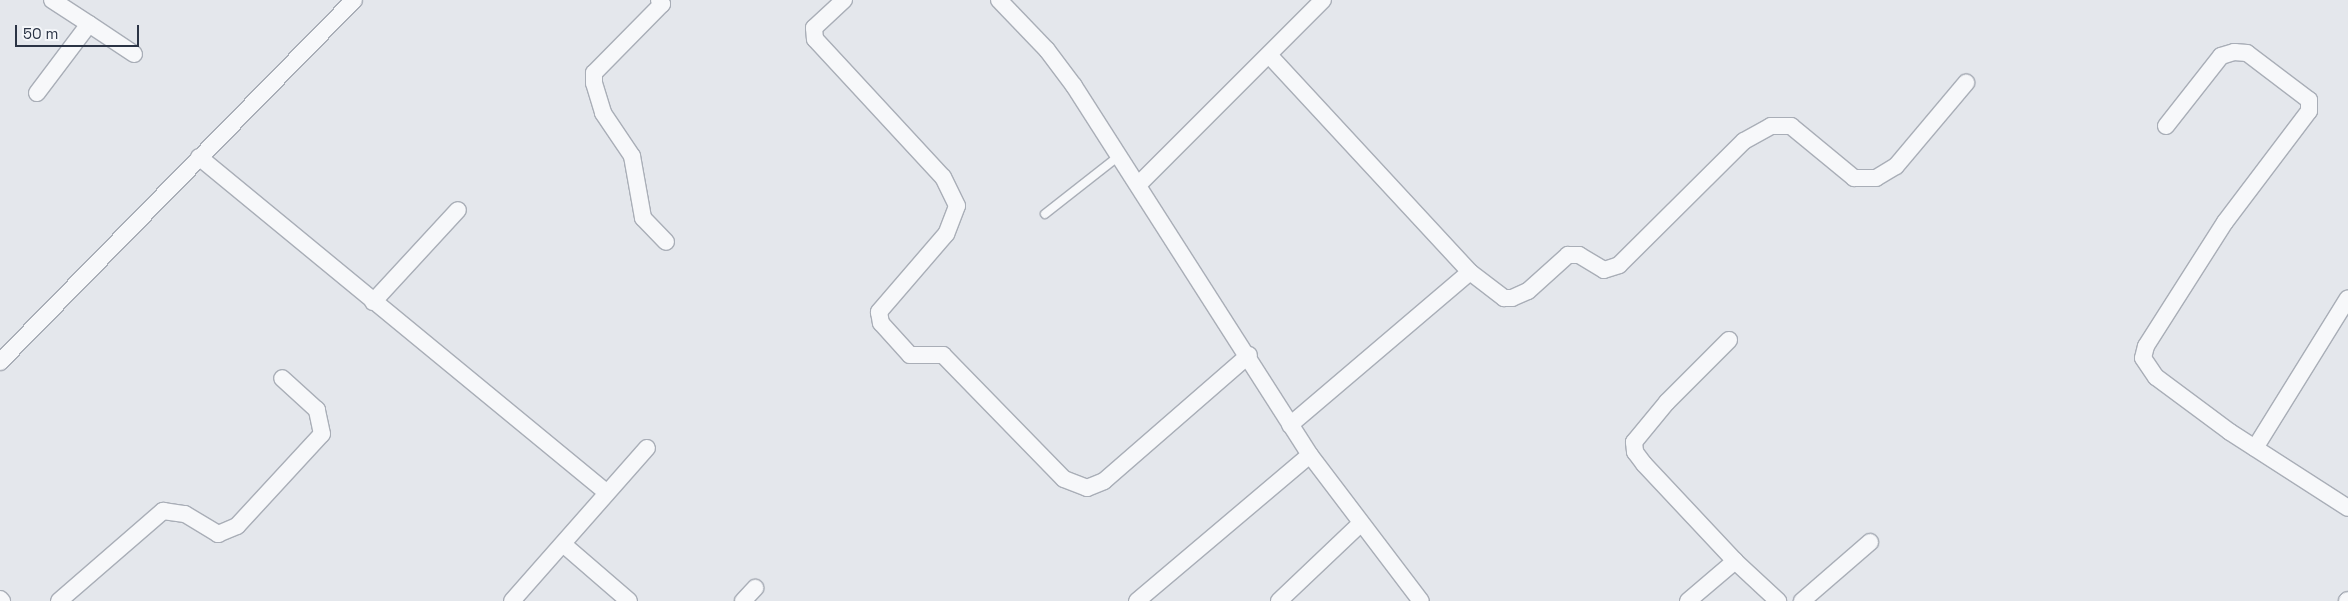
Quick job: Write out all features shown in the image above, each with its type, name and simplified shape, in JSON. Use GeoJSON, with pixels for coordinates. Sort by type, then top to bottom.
{"type":"FeatureCollection","features":[{"type":"Feature","properties":{"kind":"street"},"geometry":{"type":"LineString","coordinates":[[52,0],[134,54]]}},
{"type":"Feature","properties":{"kind":"street"},"geometry":{"type":"LineString","coordinates":[[0,362],[354,0]]}},
{"type":"Feature","properties":{"kind":"street"},"geometry":{"type":"LineString","coordinates":[[844,0],[814,28],[815,39],[943,177],[957,206],[946,234],[879,312],[881,323],[910,355],[943,355],[1064,479],[1087,488],[1104,481],[1249,355]]}},
{"type":"Feature","properties":{"kind":"street"},"geometry":{"type":"LineString","coordinates":[[999,0],[1047,50],[1139,184],[1249,355],[1310,455],[1360,524],[1421,601]]}},
{"type":"Feature","properties":{"kind":"street"},"geometry":{"type":"LineString","coordinates":[[1139,184],[1323,0]]}},
{"type":"Feature","properties":{"kind":"street"},"geometry":{"type":"LineString","coordinates":[[662,1],[594,73],[594,83],[603,113],[632,156],[643,218],[666,242]]}},
{"type":"Feature","properties":{"kind":"street"},"geometry":{"type":"LineString","coordinates":[[36,93],[89,24]]}},
{"type":"Feature","properties":{"kind":"street"},"geometry":{"type":"LineString","coordinates":[[2166,126],[2221,56],[2234,52],[2247,53],[2309,100],[2309,111],[2225,222],[2142,354],[2156,377],[2254,448],[2345,500]]}},
{"type":"Feature","properties":{"kind":"street"},"geometry":{"type":"LineString","coordinates":[[1269,55],[1470,272],[1504,298],[1512,298],[1528,291],[1568,255],[1579,256],[1604,270],[1619,265],[1744,141],[1771,126],[1790,126],[1854,178],[1876,178],[1896,166],[1966,83]]}},
{"type":"Feature","properties":{"kind":"street"},"geometry":{"type":"LineString","coordinates":[[199,157],[606,492]]}},
{"type":"Feature","properties":{"kind":"street"},"geometry":{"type":"LineString","coordinates":[[373,302],[458,210]]}},
{"type":"Feature","properties":{"kind":"street"},"geometry":{"type":"LineString","coordinates":[[1290,425],[1470,272]]}},
{"type":"Feature","properties":{"kind":"street"},"geometry":{"type":"LineString","coordinates":[[2254,448],[2348,298]]}},
{"type":"Feature","properties":{"kind":"street"},"geometry":{"type":"LineString","coordinates":[[1729,340],[1667,402],[1634,442],[1635,452],[1735,561],[1778,601]]}},
{"type":"Feature","properties":{"kind":"street"},"geometry":{"type":"LineString","coordinates":[[59,601],[163,511],[186,514],[218,534],[237,526],[322,434],[317,410],[282,378]]}},
{"type":"Feature","properties":{"kind":"street"},"geometry":{"type":"LineString","coordinates":[[512,601],[606,492],[647,448]]}},
{"type":"Feature","properties":{"kind":"street"},"geometry":{"type":"LineString","coordinates":[[1138,601],[1310,455]]}},
{"type":"Feature","properties":{"kind":"street"},"geometry":{"type":"LineString","coordinates":[[1279,601],[1360,524]]}},
{"type":"Feature","properties":{"kind":"street"},"geometry":{"type":"LineString","coordinates":[[1802,601],[1870,542]]}},
{"type":"Feature","properties":{"kind":"street"},"geometry":{"type":"LineString","coordinates":[[563,544],[629,601]]}},
{"type":"Feature","properties":{"kind":"street"},"geometry":{"type":"LineString","coordinates":[[1688,601],[1735,561]]}},
{"type":"Feature","properties":{"kind":"street"},"geometry":{"type":"LineString","coordinates":[[743,601],[755,588]]}},
{"type":"Feature","properties":{"kind":"lane"},"geometry":{"type":"LineString","coordinates":[[1045,214],[1120,155]]}}]}
